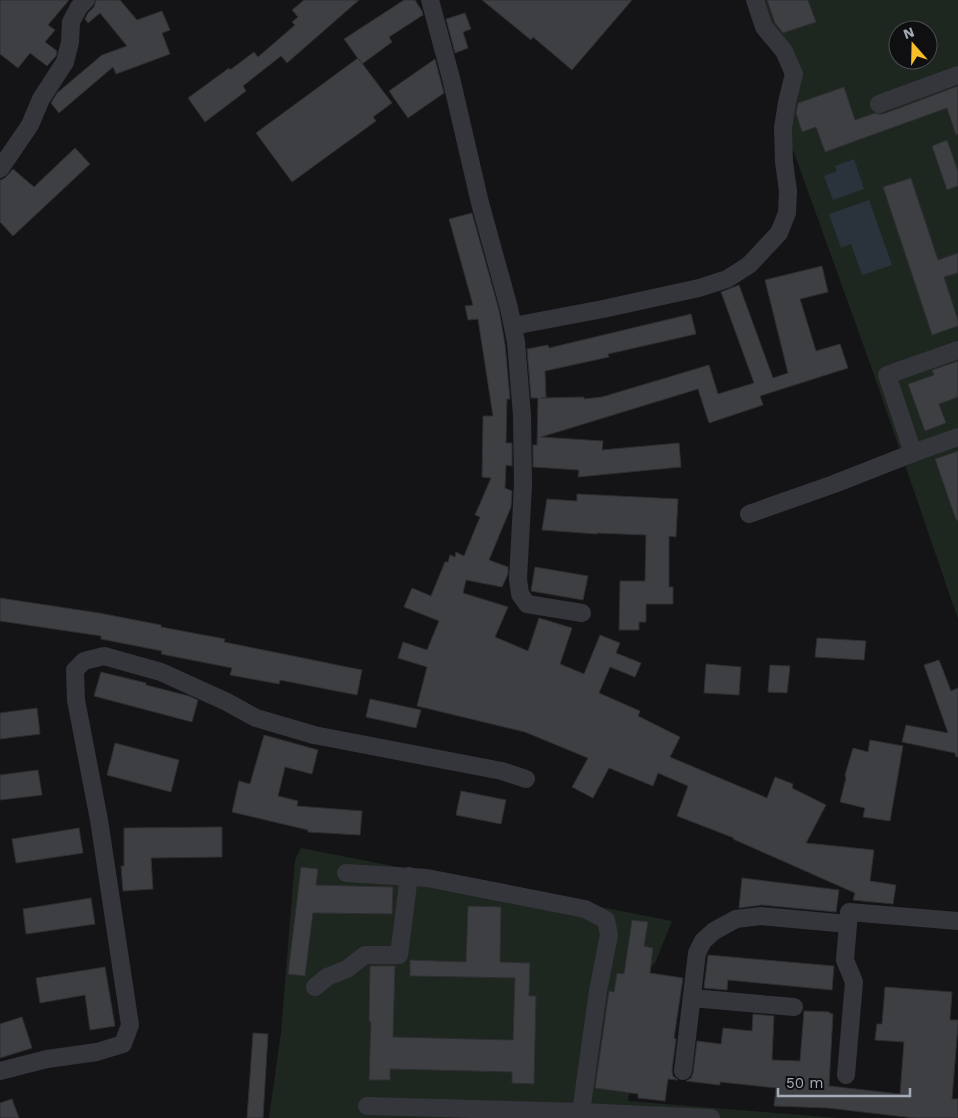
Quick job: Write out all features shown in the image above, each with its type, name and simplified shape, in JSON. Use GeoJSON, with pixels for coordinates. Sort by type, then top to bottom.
{"type":"FeatureCollection","features":[{"type":"Feature","properties":{"kind":"street"},"geometry":{"type":"LineString","coordinates":[[0,169],[30,125],[41,99],[65,62],[70,42],[71,22],[79,7],[86,0]]}},
{"type":"Feature","properties":{"kind":"street"},"geometry":{"type":"LineString","coordinates":[[430,0],[451,78],[480,203],[509,308],[516,342],[522,416],[523,484],[518,579],[520,594],[527,604],[582,613]]}},
{"type":"Feature","properties":{"kind":"street"},"geometry":{"type":"LineString","coordinates":[[513,326],[699,288],[727,279],[749,265],[779,233],[787,213],[788,191],[784,162],[783,128],[794,74],[784,51],[764,27],[755,0]]}},
{"type":"Feature","properties":{"kind":"street"},"geometry":{"type":"LineString","coordinates":[[879,104],[958,75]]}},
{"type":"Feature","properties":{"kind":"street"},"geometry":{"type":"LineString","coordinates":[[912,453],[887,375],[958,350]]}},
{"type":"Feature","properties":{"kind":"street"},"geometry":{"type":"LineString","coordinates":[[749,514],[958,437]]}},
{"type":"Feature","properties":{"kind":"street"},"geometry":{"type":"LineString","coordinates":[[0,1071],[47,1058],[97,1052],[123,1044],[130,1024],[99,820],[76,700],[75,670],[84,662],[104,656],[161,672],[228,702],[256,718],[314,735],[502,771],[526,780]]}},
{"type":"Feature","properties":{"kind":"street"},"geometry":{"type":"LineString","coordinates":[[346,873],[409,876],[436,880],[585,909],[606,920],[609,935],[598,991],[581,1112]]}},
{"type":"Feature","properties":{"kind":"street"},"geometry":{"type":"LineString","coordinates":[[314,987],[327,977],[347,969],[365,955],[400,955],[409,876]]}},
{"type":"Feature","properties":{"kind":"street"},"geometry":{"type":"LineString","coordinates":[[846,1075],[854,982],[844,960],[849,912],[958,921]]}},
{"type":"Feature","properties":{"kind":"street"},"geometry":{"type":"LineString","coordinates":[[682,1071],[697,953],[703,940],[736,919],[761,916],[848,924]]}},
{"type":"Feature","properties":{"kind":"street"},"geometry":{"type":"LineString","coordinates":[[692,998],[794,1007]]}},
{"type":"Feature","properties":{"kind":"street"},"geometry":{"type":"LineString","coordinates":[[367,1106],[711,1118]]}},
{"type":"Feature","properties":{"kind":"shaded area"},"geometry":{"type":"Polygon","coordinates":[[[764,0],[958,0],[958,619],[872,369],[792,147],[791,101],[777,37],[764,0]]]}},
{"type":"Feature","properties":{"kind":"shaded area"},"geometry":{"type":"Polygon","coordinates":[[[854,159],[864,189],[833,200],[824,176],[837,171],[835,166],[854,159]]]}},
{"type":"Feature","properties":{"kind":"shaded area"},"geometry":{"type":"Polygon","coordinates":[[[869,200],[892,265],[862,275],[851,244],[841,248],[829,214],[869,200]]]}},
{"type":"Feature","properties":{"kind":"shaded area"},"geometry":{"type":"Polygon","coordinates":[[[301,848],[672,921],[655,963],[647,971],[628,1101],[838,1118],[269,1118],[281,1032],[295,860],[301,848]]]}},
{"type":"Feature","properties":{"kind":"building"},"geometry":{"type":"Polygon","coordinates":[[[0,0],[69,0],[48,25],[55,30],[45,42],[57,51],[56,56],[47,66],[30,53],[18,68],[0,54],[0,0]]]}},
{"type":"Feature","properties":{"kind":"building"},"geometry":{"type":"Polygon","coordinates":[[[96,0],[120,0],[137,20],[162,11],[170,30],[162,33],[170,54],[116,74],[113,67],[59,113],[51,103],[57,93],[102,55],[127,46],[100,13],[88,23],[85,19],[94,7],[96,0]]]}},
{"type":"Feature","properties":{"kind":"building"},"geometry":{"type":"Polygon","coordinates":[[[304,0],[359,0],[287,63],[281,56],[243,86],[246,91],[205,122],[188,98],[254,52],[258,57],[295,25],[292,22],[298,17],[292,10],[304,0]]]}},
{"type":"Feature","properties":{"kind":"building"},"geometry":{"type":"Polygon","coordinates":[[[404,0],[415,0],[423,15],[389,37],[392,42],[362,64],[344,39],[404,0]]]}},
{"type":"Feature","properties":{"kind":"building"},"geometry":{"type":"Polygon","coordinates":[[[482,0],[632,0],[572,70],[533,37],[531,40],[482,0]]]}},
{"type":"Feature","properties":{"kind":"building"},"geometry":{"type":"Polygon","coordinates":[[[767,0],[808,0],[816,22],[783,33],[775,23],[767,0]]]}},
{"type":"Feature","properties":{"kind":"building"},"geometry":{"type":"Polygon","coordinates":[[[465,13],[471,29],[463,32],[468,48],[455,53],[446,19],[465,13]]]}},
{"type":"Feature","properties":{"kind":"building"},"geometry":{"type":"Polygon","coordinates":[[[358,58],[392,103],[373,117],[376,121],[292,182],[256,133],[358,58]]]}},
{"type":"Feature","properties":{"kind":"building"},"geometry":{"type":"Polygon","coordinates":[[[435,59],[444,93],[408,118],[389,91],[435,59]]]}},
{"type":"Feature","properties":{"kind":"building"},"geometry":{"type":"Polygon","coordinates":[[[958,86],[958,134],[956,135],[947,108],[825,152],[816,127],[802,132],[796,113],[798,103],[844,87],[855,120],[875,113],[883,114],[958,86]]]}},
{"type":"Feature","properties":{"kind":"building"},"geometry":{"type":"Polygon","coordinates":[[[947,140],[958,171],[958,186],[947,190],[932,146],[947,140]]]}},
{"type":"Feature","properties":{"kind":"building"},"geometry":{"type":"Polygon","coordinates":[[[75,148],[90,164],[13,236],[0,222],[0,180],[5,178],[13,169],[34,187],[75,148]]]}},
{"type":"Feature","properties":{"kind":"building"},"geometry":{"type":"Polygon","coordinates":[[[911,178],[938,260],[958,253],[958,273],[944,277],[958,320],[958,326],[932,335],[883,187],[911,178]]]}},
{"type":"Feature","properties":{"kind":"building"},"geometry":{"type":"Polygon","coordinates":[[[472,213],[499,310],[505,344],[510,399],[507,399],[506,443],[512,443],[512,466],[506,465],[505,488],[512,491],[511,507],[489,560],[508,567],[508,574],[502,587],[466,580],[463,593],[508,607],[495,637],[528,651],[539,618],[572,628],[560,664],[584,674],[600,635],[620,643],[616,653],[641,663],[635,677],[610,667],[599,693],[640,711],[638,716],[680,737],[670,757],[767,798],[775,777],[793,784],[792,788],[826,805],[806,843],[874,850],[870,881],[896,885],[893,904],[853,900],[855,893],[734,838],[677,816],[688,786],[658,773],[653,786],[609,768],[593,798],[572,787],[588,758],[525,732],[417,706],[427,667],[398,658],[403,642],[427,650],[439,621],[404,607],[412,588],[431,596],[445,562],[448,562],[450,555],[455,557],[456,552],[464,556],[480,517],[475,515],[491,478],[482,477],[483,416],[493,416],[478,319],[468,320],[465,306],[473,305],[449,219],[472,213]]]}},
{"type":"Feature","properties":{"kind":"building"},"geometry":{"type":"Polygon","coordinates":[[[822,266],[828,292],[800,299],[816,351],[840,344],[848,368],[760,396],[763,405],[709,423],[698,389],[541,437],[603,441],[602,450],[679,443],[681,467],[578,477],[579,470],[533,467],[533,445],[537,445],[538,398],[531,398],[527,349],[548,345],[549,348],[691,314],[696,334],[608,354],[609,357],[545,371],[546,398],[584,397],[584,399],[602,397],[709,365],[718,394],[754,383],[721,292],[739,285],[773,378],[788,373],[765,280],[822,266]]]}},
{"type":"Feature","properties":{"kind":"building"},"geometry":{"type":"Polygon","coordinates":[[[958,361],[958,397],[939,404],[946,423],[925,431],[908,384],[934,375],[932,370],[958,361]]]}},
{"type":"Feature","properties":{"kind":"building"},"geometry":{"type":"Polygon","coordinates":[[[958,451],[958,520],[956,520],[935,459],[958,451]]]}},
{"type":"Feature","properties":{"kind":"building"},"geometry":{"type":"Polygon","coordinates":[[[577,494],[678,499],[676,537],[669,536],[669,587],[673,587],[673,604],[646,604],[646,622],[639,622],[639,630],[619,630],[620,581],[645,581],[646,535],[542,530],[547,499],[577,501],[577,494]]]}},
{"type":"Feature","properties":{"kind":"building"},"geometry":{"type":"Polygon","coordinates":[[[535,567],[588,576],[583,600],[531,591],[535,567]]]}},
{"type":"Feature","properties":{"kind":"building"},"geometry":{"type":"Polygon","coordinates":[[[0,598],[99,613],[161,625],[161,627],[225,639],[224,642],[362,670],[357,695],[280,680],[279,684],[230,675],[232,668],[161,654],[162,651],[101,639],[101,636],[0,621],[0,598]]]}},
{"type":"Feature","properties":{"kind":"building"},"geometry":{"type":"Polygon","coordinates":[[[817,638],[866,641],[864,660],[815,657],[817,638]]]}},
{"type":"Feature","properties":{"kind":"building"},"geometry":{"type":"Polygon","coordinates":[[[939,660],[951,691],[958,688],[958,756],[956,757],[955,753],[902,742],[906,725],[948,733],[924,665],[939,660]]]}},
{"type":"Feature","properties":{"kind":"building"},"geometry":{"type":"Polygon","coordinates":[[[706,664],[741,667],[739,695],[704,693],[706,664]]]}},
{"type":"Feature","properties":{"kind":"building"},"geometry":{"type":"Polygon","coordinates":[[[770,665],[790,666],[787,693],[768,692],[770,665]]]}},
{"type":"Feature","properties":{"kind":"building"},"geometry":{"type":"Polygon","coordinates":[[[101,672],[146,683],[146,685],[198,700],[192,722],[94,696],[101,672]]]}},
{"type":"Feature","properties":{"kind":"building"},"geometry":{"type":"Polygon","coordinates":[[[370,699],[421,710],[416,728],[366,717],[370,699]]]}},
{"type":"Feature","properties":{"kind":"building"},"geometry":{"type":"Polygon","coordinates":[[[37,708],[40,734],[0,739],[0,713],[37,708]]]}},
{"type":"Feature","properties":{"kind":"building"},"geometry":{"type":"Polygon","coordinates":[[[264,735],[318,750],[312,774],[285,767],[278,796],[298,801],[297,806],[362,811],[360,835],[308,832],[308,830],[232,812],[239,781],[250,784],[264,735]]]}},
{"type":"Feature","properties":{"kind":"building"},"geometry":{"type":"Polygon","coordinates":[[[870,740],[903,746],[890,821],[863,817],[865,808],[840,802],[853,748],[868,752],[870,740]]]}},
{"type":"Feature","properties":{"kind":"building"},"geometry":{"type":"Polygon","coordinates":[[[115,743],[179,760],[171,792],[107,775],[115,743]]]}},
{"type":"Feature","properties":{"kind":"building"},"geometry":{"type":"Polygon","coordinates":[[[38,770],[42,795],[0,800],[0,775],[38,770]]]}},
{"type":"Feature","properties":{"kind":"building"},"geometry":{"type":"Polygon","coordinates":[[[461,791],[506,800],[501,824],[456,815],[461,791]]]}},
{"type":"Feature","properties":{"kind":"building"},"geometry":{"type":"Polygon","coordinates":[[[222,827],[222,857],[151,858],[153,889],[123,891],[121,866],[124,866],[124,828],[222,827]]]}},
{"type":"Feature","properties":{"kind":"building"},"geometry":{"type":"Polygon","coordinates":[[[79,828],[83,853],[16,863],[12,839],[79,828]]]}},
{"type":"Feature","properties":{"kind":"building"},"geometry":{"type":"Polygon","coordinates":[[[301,867],[318,869],[316,885],[393,887],[392,914],[313,913],[305,976],[288,974],[301,867]]]}},
{"type":"Feature","properties":{"kind":"building"},"geometry":{"type":"Polygon","coordinates":[[[742,878],[839,890],[836,912],[762,905],[739,908],[742,878]]]}},
{"type":"Feature","properties":{"kind":"building"},"geometry":{"type":"Polygon","coordinates":[[[91,898],[95,924],[26,934],[23,909],[91,898]]]}},
{"type":"Feature","properties":{"kind":"building"},"geometry":{"type":"Polygon","coordinates":[[[468,906],[501,907],[500,962],[530,963],[529,996],[536,996],[534,1084],[512,1083],[512,1072],[390,1069],[390,1080],[369,1080],[370,966],[395,966],[393,1037],[513,1040],[515,978],[410,976],[410,960],[466,962],[468,906]]]}},
{"type":"Feature","properties":{"kind":"building"},"geometry":{"type":"Polygon","coordinates":[[[632,920],[648,922],[644,946],[653,948],[650,973],[683,978],[674,1038],[676,1039],[672,1070],[673,1076],[678,1080],[668,1079],[665,1101],[638,1098],[638,1094],[595,1088],[609,991],[614,992],[617,973],[624,974],[632,920]]]}},
{"type":"Feature","properties":{"kind":"building"},"geometry":{"type":"Polygon","coordinates":[[[708,955],[834,966],[832,990],[728,980],[727,990],[704,988],[708,955]]]}},
{"type":"Feature","properties":{"kind":"building"},"geometry":{"type":"Polygon","coordinates":[[[105,967],[115,1026],[90,1030],[85,995],[40,1003],[36,978],[105,967]]]}},
{"type":"Feature","properties":{"kind":"building"},"geometry":{"type":"Polygon","coordinates":[[[885,987],[952,992],[950,1020],[958,1020],[958,1025],[952,1099],[958,1099],[958,1118],[914,1118],[828,1108],[774,1106],[776,1088],[720,1082],[720,1085],[686,1081],[691,1078],[693,1073],[697,1041],[721,1044],[723,1028],[752,1031],[753,1014],[774,1016],[772,1060],[800,1061],[804,1011],[830,1012],[833,1014],[829,1086],[900,1094],[904,1042],[875,1040],[877,1024],[882,1024],[885,987]]]}},
{"type":"Feature","properties":{"kind":"building"},"geometry":{"type":"Polygon","coordinates":[[[22,1017],[32,1048],[0,1058],[0,1024],[22,1017]]]}},
{"type":"Feature","properties":{"kind":"building"},"geometry":{"type":"Polygon","coordinates":[[[253,1033],[268,1034],[263,1118],[247,1118],[253,1033]]]}},
{"type":"Feature","properties":{"kind":"building"},"geometry":{"type":"Polygon","coordinates":[[[12,1099],[19,1118],[0,1118],[0,1103],[12,1099]]]}}]}
